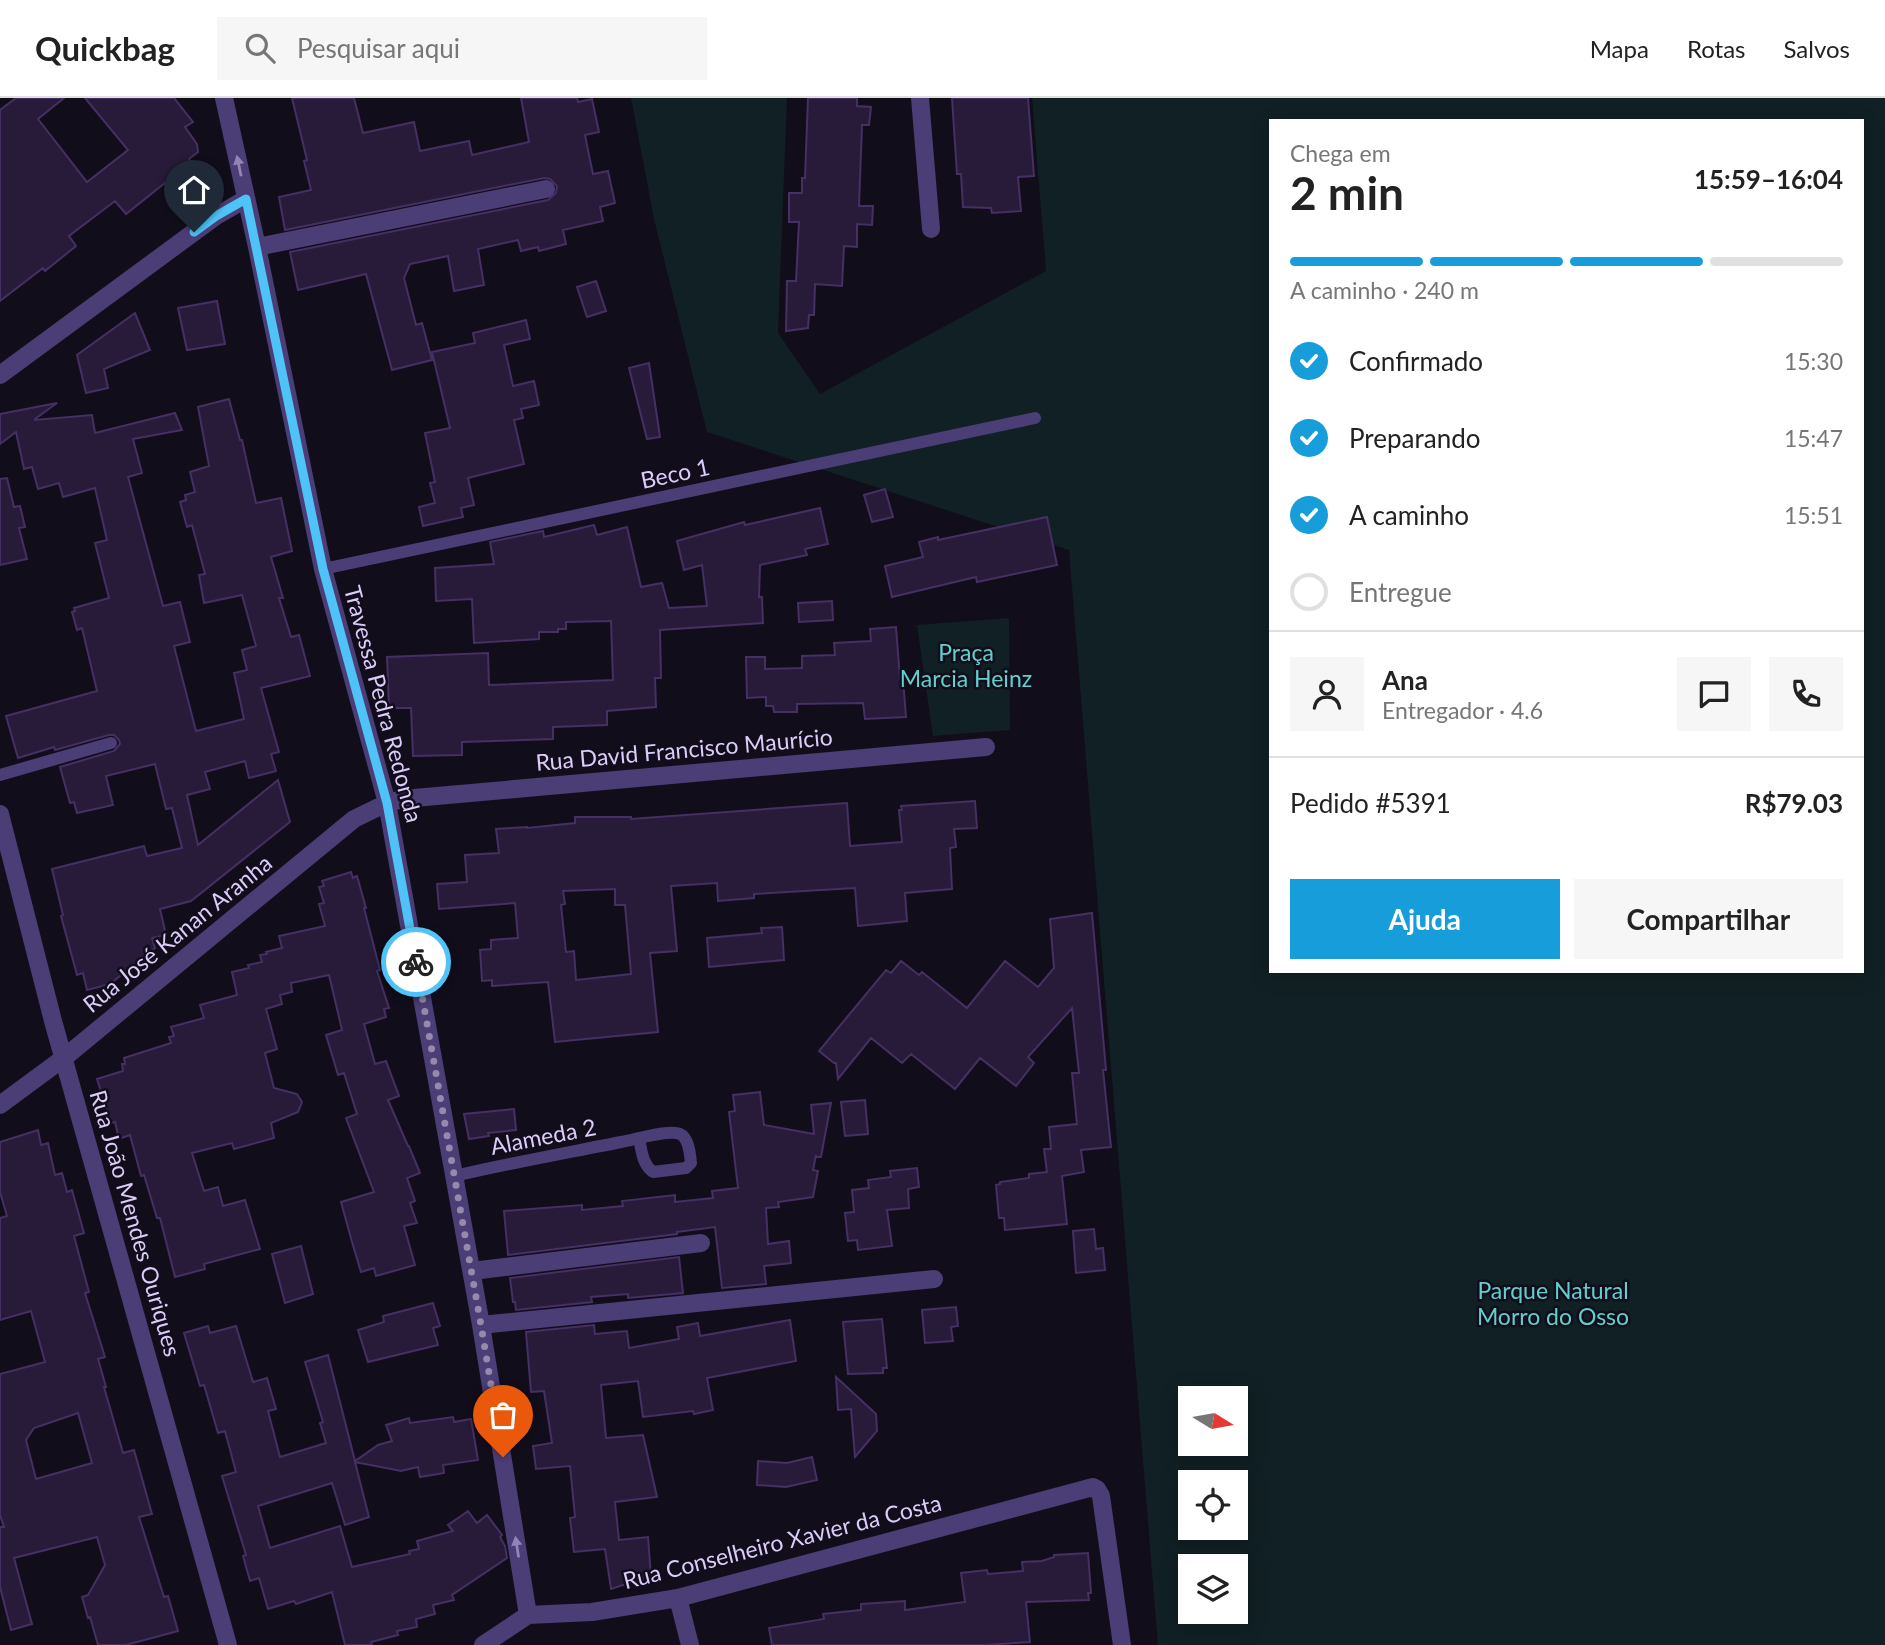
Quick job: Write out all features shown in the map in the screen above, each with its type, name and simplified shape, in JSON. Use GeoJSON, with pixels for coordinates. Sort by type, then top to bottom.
{"type":"FeatureCollection","features":[{"type":"Feature","properties":{"kind":"street","name":"Travessa Pedra Redonda"},"geometry":{"type":"LineString","coordinates":[[224,98],[323,569],[387,803],[472,1271],[528,1615]]}},
{"type":"Feature","properties":{"kind":"street"},"geometry":{"type":"LineString","coordinates":[[920,98],[931,229]]}},
{"type":"Feature","properties":{"kind":"street"},"geometry":{"type":"LineString","coordinates":[[257,247],[546,189]]}},
{"type":"Feature","properties":{"kind":"street"},"geometry":{"type":"LineString","coordinates":[[0,375],[216,216],[246,199]]}},
{"type":"Feature","properties":{"kind":"street","name":"Rua David Francisco Maurício"},"geometry":{"type":"LineString","coordinates":[[387,803],[417,797],[986,747]]}},
{"type":"Feature","properties":{"kind":"street","name":"Rua José Kanan Aranha"},"geometry":{"type":"LineString","coordinates":[[0,1105],[65,1057],[354,819],[387,803]]}},
{"type":"Feature","properties":{"kind":"street","name":"Rua João Mendes Ouriques"},"geometry":{"type":"LineString","coordinates":[[0,814],[54,1021],[228,1645]]}},
{"type":"Feature","properties":{"kind":"street"},"geometry":{"type":"LineString","coordinates":[[472,1271],[701,1243]]}},
{"type":"Feature","properties":{"kind":"street"},"geometry":{"type":"LineString","coordinates":[[481,1325],[934,1279]]}},
{"type":"Feature","properties":{"kind":"street","name":"Rua Conselheiro Xavier da Costa"},"geometry":{"type":"LineString","coordinates":[[528,1615],[592,1612],[678,1598],[1088,1487],[1097,1489],[1101,1496],[1122,1645]]}},
{"type":"Feature","properties":{"kind":"street"},"geometry":{"type":"LineString","coordinates":[[678,1598],[690,1645]]}},
{"type":"Feature","properties":{"kind":"street"},"geometry":{"type":"LineString","coordinates":[[483,1645],[528,1615]]}},
{"type":"Feature","properties":{"kind":"lane","name":"Beco 1"},"geometry":{"type":"LineString","coordinates":[[323,569],[1035,418]]}},
{"type":"Feature","properties":{"kind":"lane"},"geometry":{"type":"LineString","coordinates":[[0,775],[110,743]]}},
{"type":"Feature","properties":{"kind":"lane","name":"Alameda 2"},"geometry":{"type":"LineString","coordinates":[[455,1176],[639,1139]]}},
{"type":"Feature","properties":{"kind":"green space","name":"Parque Natural Morro do Osso"},"geometry":{"type":"Polygon","coordinates":[[[631,98],[787,98],[778,333],[820,394],[1046,271],[1032,98],[1885,98],[1885,1645],[1158,1645],[1069,550],[707,432],[654,219],[631,98]]]}},
{"type":"Feature","properties":{"kind":"green space","name":"Praça Marcia Heinz"},"geometry":{"type":"Polygon","coordinates":[[[1009,618],[1010,730],[933,736],[917,625],[1009,618]]]}},
{"type":"Feature","properties":{"kind":"building"},"geometry":{"type":"Polygon","coordinates":[[[16,98],[64,98],[38,119],[87,182],[128,150],[85,98],[174,98],[193,122],[185,127],[197,144],[198,152],[189,159],[199,173],[173,193],[165,183],[126,214],[115,201],[69,236],[76,246],[0,301],[0,110],[16,98]]]}},
{"type":"Feature","properties":{"kind":"building"},"geometry":{"type":"Polygon","coordinates":[[[292,98],[354,98],[363,133],[414,122],[420,151],[469,141],[472,155],[529,142],[521,98],[577,98],[578,102],[592,99],[599,132],[585,135],[593,174],[608,171],[615,203],[600,207],[603,221],[563,230],[566,244],[539,251],[538,247],[521,251],[518,240],[478,249],[484,285],[454,291],[448,256],[410,264],[404,278],[416,325],[422,323],[432,360],[392,370],[366,274],[298,290],[290,252],[548,200],[556,193],[557,186],[550,179],[544,178],[285,230],[279,197],[311,190],[304,161],[307,160],[292,98]]]}},
{"type":"Feature","properties":{"kind":"building"},"geometry":{"type":"Polygon","coordinates":[[[808,98],[857,98],[857,106],[871,107],[869,125],[862,125],[859,206],[873,206],[872,225],[857,224],[857,247],[844,246],[842,286],[815,284],[814,315],[809,315],[808,328],[786,331],[787,281],[796,281],[799,222],[789,222],[789,193],[802,193],[802,178],[805,178],[808,98]]]}},
{"type":"Feature","properties":{"kind":"building"},"geometry":{"type":"Polygon","coordinates":[[[952,98],[1028,98],[1034,176],[1018,177],[1021,211],[992,213],[991,208],[963,207],[961,174],[957,174],[952,98]]]}},
{"type":"Feature","properties":{"kind":"building"},"geometry":{"type":"Polygon","coordinates":[[[596,281],[606,311],[587,317],[577,287],[596,281]]]}},
{"type":"Feature","properties":{"kind":"building"},"geometry":{"type":"Polygon","coordinates":[[[217,301],[225,344],[187,350],[178,308],[217,301]]]}},
{"type":"Feature","properties":{"kind":"building"},"geometry":{"type":"Polygon","coordinates":[[[135,313],[150,350],[104,369],[108,388],[86,393],[77,355],[135,313]]]}},
{"type":"Feature","properties":{"kind":"building"},"geometry":{"type":"Polygon","coordinates":[[[526,320],[530,339],[504,345],[513,386],[534,381],[539,405],[521,409],[523,418],[514,420],[524,464],[468,478],[474,505],[461,508],[463,517],[423,526],[419,507],[435,503],[430,483],[435,482],[425,433],[450,428],[432,352],[475,343],[473,333],[526,320]]]}},
{"type":"Feature","properties":{"kind":"building"},"geometry":{"type":"Polygon","coordinates":[[[649,363],[660,437],[647,439],[629,368],[649,363]]]}},
{"type":"Feature","properties":{"kind":"building"},"geometry":{"type":"Polygon","coordinates":[[[229,399],[242,440],[256,503],[281,498],[292,551],[271,557],[283,598],[279,598],[291,637],[299,635],[310,676],[261,688],[279,752],[271,754],[276,771],[249,778],[245,761],[205,772],[210,789],[187,795],[198,845],[278,780],[290,822],[191,901],[160,909],[166,935],[152,938],[155,948],[110,984],[87,990],[83,973],[77,975],[52,869],[144,846],[147,856],[182,848],[172,808],[166,809],[155,764],[106,776],[113,805],[77,813],[74,802],[70,803],[60,767],[114,751],[120,744],[114,735],[55,750],[54,747],[18,758],[6,716],[97,691],[82,628],[77,630],[72,612],[75,611],[74,608],[109,598],[95,543],[107,540],[95,488],[63,497],[59,483],[38,489],[32,467],[24,469],[16,432],[0,444],[0,414],[57,403],[35,420],[92,415],[95,433],[175,413],[182,430],[133,439],[142,473],[128,477],[163,606],[180,602],[190,642],[174,646],[196,731],[244,719],[234,673],[247,670],[242,650],[256,646],[242,595],[204,603],[199,575],[205,574],[192,525],[187,527],[180,502],[186,500],[185,495],[195,492],[190,472],[209,466],[198,407],[229,399]]]}},
{"type":"Feature","properties":{"kind":"building"},"geometry":{"type":"Polygon","coordinates":[[[7,478],[14,507],[20,506],[25,527],[19,528],[27,559],[0,565],[0,479],[7,478]]]}},
{"type":"Feature","properties":{"kind":"building"},"geometry":{"type":"Polygon","coordinates":[[[885,489],[893,517],[872,522],[864,495],[885,489]]]}},
{"type":"Feature","properties":{"kind":"building"},"geometry":{"type":"Polygon","coordinates":[[[820,508],[828,544],[805,549],[807,555],[760,565],[759,597],[762,597],[763,623],[660,630],[661,678],[655,678],[656,707],[607,711],[607,725],[553,727],[553,739],[462,742],[462,755],[413,756],[411,708],[389,708],[387,657],[488,653],[489,685],[613,680],[611,621],[566,622],[566,629],[558,629],[558,632],[539,632],[539,639],[474,643],[472,599],[436,601],[435,568],[494,564],[490,542],[543,531],[544,537],[594,525],[597,535],[627,527],[641,587],[662,583],[669,608],[707,606],[702,565],[684,570],[677,541],[744,522],[745,525],[820,508]]]}},
{"type":"Feature","properties":{"kind":"building"},"geometry":{"type":"Polygon","coordinates":[[[1047,517],[1057,565],[977,582],[976,577],[892,597],[885,566],[923,557],[919,542],[1047,517]]]}},
{"type":"Feature","properties":{"kind":"building"},"geometry":{"type":"Polygon","coordinates":[[[832,601],[833,620],[799,622],[798,603],[832,601]]]}},
{"type":"Feature","properties":{"kind":"building"},"geometry":{"type":"Polygon","coordinates":[[[896,627],[906,717],[865,719],[863,703],[797,704],[797,712],[774,712],[773,706],[766,706],[766,697],[747,698],[746,657],[765,657],[765,669],[802,668],[802,656],[835,655],[834,643],[871,641],[870,629],[896,627]]]}},
{"type":"Feature","properties":{"kind":"building"},"geometry":{"type":"Polygon","coordinates":[[[975,801],[977,828],[954,829],[956,847],[950,848],[952,889],[905,893],[907,921],[858,926],[855,888],[754,894],[754,898],[718,901],[717,883],[671,886],[677,951],[650,953],[658,1032],[555,1042],[548,982],[492,986],[492,980],[482,981],[480,950],[491,949],[491,940],[518,938],[515,903],[439,909],[437,884],[467,882],[465,855],[499,853],[496,829],[575,823],[575,817],[631,819],[847,803],[850,846],[902,842],[899,810],[902,810],[901,806],[975,801]],[[615,889],[563,891],[565,904],[561,905],[566,952],[574,951],[576,980],[631,974],[625,905],[615,905],[615,889]]]}},
{"type":"Feature","properties":{"kind":"building"},"geometry":{"type":"Polygon","coordinates":[[[351,872],[353,878],[357,876],[366,908],[380,970],[377,971],[389,1008],[384,1009],[386,1017],[364,1024],[375,1064],[386,1061],[399,1096],[388,1100],[420,1173],[407,1178],[415,1201],[410,1203],[417,1223],[404,1226],[415,1265],[376,1276],[374,1268],[361,1272],[352,1242],[341,1202],[374,1192],[346,1118],[357,1114],[344,1073],[338,1075],[326,1035],[342,1030],[329,975],[291,983],[292,992],[280,995],[282,1004],[266,1009],[277,1049],[265,1053],[274,1088],[297,1094],[302,1102],[298,1112],[271,1123],[274,1138],[234,1149],[232,1143],[192,1153],[204,1191],[218,1187],[223,1206],[245,1200],[260,1249],[204,1264],[205,1269],[175,1277],[160,1218],[157,1218],[144,1175],[141,1176],[130,1135],[119,1139],[97,1079],[123,1071],[124,1058],[171,1043],[169,1037],[174,1036],[171,1027],[204,1018],[200,1005],[237,995],[232,972],[262,962],[260,955],[282,948],[279,936],[325,926],[319,904],[324,903],[319,887],[324,886],[322,881],[351,872]]]}},
{"type":"Feature","properties":{"kind":"building"},"geometry":{"type":"Polygon","coordinates":[[[1092,913],[1111,1147],[1081,1150],[1084,1172],[1062,1176],[1067,1224],[1005,1230],[1004,1218],[999,1218],[996,1185],[1000,1182],[1029,1178],[1029,1174],[1047,1172],[1044,1149],[1051,1149],[1049,1127],[1077,1124],[1072,1073],[1079,1073],[1072,1008],[1028,1057],[1034,1063],[1016,1086],[980,1058],[955,1089],[911,1054],[902,1063],[871,1038],[838,1079],[836,1063],[819,1051],[886,970],[891,973],[901,961],[919,975],[922,972],[967,1008],[1005,961],[1038,987],[1054,968],[1050,919],[1092,913]]]}},
{"type":"Feature","properties":{"kind":"building"},"geometry":{"type":"Polygon","coordinates":[[[782,927],[784,960],[709,967],[707,938],[762,933],[761,928],[782,927]]]}},
{"type":"Feature","properties":{"kind":"building"},"geometry":{"type":"Polygon","coordinates":[[[760,1092],[764,1125],[814,1134],[811,1105],[831,1103],[821,1157],[816,1155],[813,1170],[818,1171],[813,1197],[778,1202],[779,1207],[766,1208],[768,1244],[789,1241],[791,1263],[764,1266],[766,1284],[722,1288],[715,1227],[508,1255],[504,1211],[582,1205],[582,1210],[623,1206],[622,1201],[675,1195],[675,1202],[713,1198],[712,1191],[738,1188],[729,1112],[735,1111],[733,1095],[760,1092]]]}},
{"type":"Feature","properties":{"kind":"building"},"geometry":{"type":"Polygon","coordinates":[[[865,1100],[868,1134],[845,1136],[841,1102],[865,1100]]]}},
{"type":"Feature","properties":{"kind":"building"},"geometry":{"type":"Polygon","coordinates":[[[514,1109],[516,1130],[488,1133],[489,1136],[469,1139],[464,1114],[514,1109]]]}},
{"type":"Feature","properties":{"kind":"building"},"geometry":{"type":"Polygon","coordinates":[[[38,1130],[41,1145],[48,1143],[55,1175],[62,1173],[67,1192],[72,1190],[84,1233],[74,1236],[89,1292],[85,1293],[105,1357],[98,1359],[104,1387],[123,1453],[134,1450],[152,1514],[139,1517],[164,1597],[168,1596],[178,1631],[126,1645],[98,1645],[82,1597],[88,1595],[105,1565],[97,1537],[14,1558],[32,1624],[11,1630],[0,1587],[0,1527],[4,1527],[0,1515],[0,1374],[45,1362],[31,1311],[0,1320],[0,1218],[7,1216],[0,1192],[0,1142],[38,1130]],[[78,1413],[34,1428],[26,1440],[36,1479],[92,1463],[78,1413]]]}},
{"type":"Feature","properties":{"kind":"building"},"geometry":{"type":"Polygon","coordinates":[[[917,1168],[919,1187],[908,1189],[909,1208],[887,1210],[892,1246],[858,1250],[857,1240],[848,1241],[845,1213],[854,1212],[852,1190],[869,1188],[868,1180],[891,1177],[890,1171],[917,1168]]]}},
{"type":"Feature","properties":{"kind":"building"},"geometry":{"type":"Polygon","coordinates":[[[1094,1229],[1096,1249],[1103,1248],[1105,1270],[1076,1273],[1073,1231],[1094,1229]]]}},
{"type":"Feature","properties":{"kind":"building"},"geometry":{"type":"Polygon","coordinates":[[[301,1246],[313,1294],[285,1303],[272,1254],[301,1246]]]}},
{"type":"Feature","properties":{"kind":"building"},"geometry":{"type":"Polygon","coordinates":[[[679,1257],[683,1293],[628,1298],[628,1294],[591,1297],[592,1302],[516,1310],[513,1302],[510,1278],[679,1257]]]}},
{"type":"Feature","properties":{"kind":"building"},"geometry":{"type":"Polygon","coordinates":[[[433,1303],[440,1326],[433,1328],[438,1345],[368,1362],[358,1330],[384,1322],[383,1316],[433,1303]]]}},
{"type":"Feature","properties":{"kind":"building"},"geometry":{"type":"Polygon","coordinates":[[[956,1307],[958,1326],[951,1327],[953,1341],[925,1343],[922,1310],[956,1307]]]}},
{"type":"Feature","properties":{"kind":"building"},"geometry":{"type":"Polygon","coordinates":[[[882,1319],[887,1368],[883,1368],[883,1373],[848,1374],[843,1322],[882,1319]]]}},
{"type":"Feature","properties":{"kind":"building"},"geometry":{"type":"Polygon","coordinates":[[[790,1320],[796,1361],[707,1378],[713,1410],[643,1417],[638,1381],[601,1385],[606,1438],[643,1435],[657,1497],[615,1502],[619,1540],[648,1537],[651,1576],[611,1589],[605,1549],[574,1552],[570,1518],[575,1517],[570,1466],[536,1469],[533,1446],[552,1443],[544,1391],[531,1392],[526,1332],[594,1325],[595,1334],[627,1331],[629,1348],[679,1339],[677,1327],[698,1323],[700,1336],[790,1320]]]}},
{"type":"Feature","properties":{"kind":"building"},"geometry":{"type":"Polygon","coordinates":[[[208,1326],[210,1333],[236,1326],[253,1382],[267,1378],[276,1409],[268,1411],[280,1457],[326,1443],[320,1423],[323,1422],[305,1362],[328,1355],[355,1461],[378,1445],[392,1441],[386,1425],[409,1418],[410,1423],[453,1417],[454,1422],[471,1419],[478,1460],[443,1465],[444,1473],[420,1477],[418,1467],[401,1471],[355,1462],[369,1517],[345,1525],[332,1483],[258,1506],[270,1548],[340,1526],[352,1567],[410,1554],[409,1551],[419,1549],[417,1541],[453,1531],[448,1525],[468,1511],[477,1523],[487,1515],[502,1535],[500,1537],[507,1558],[452,1595],[454,1600],[433,1605],[435,1614],[416,1619],[417,1627],[397,1631],[398,1635],[371,1642],[372,1645],[345,1645],[332,1592],[296,1604],[294,1601],[268,1609],[259,1578],[250,1581],[243,1556],[246,1555],[222,1476],[236,1472],[225,1431],[218,1433],[204,1385],[200,1386],[184,1333],[208,1326]]]}},
{"type":"Feature","properties":{"kind":"building"},"geometry":{"type":"Polygon","coordinates":[[[836,1377],[876,1414],[877,1431],[855,1457],[851,1409],[838,1410],[836,1377]]]}},
{"type":"Feature","properties":{"kind":"building"},"geometry":{"type":"Polygon","coordinates":[[[812,1457],[817,1480],[786,1487],[757,1485],[758,1461],[787,1463],[812,1457]]]}},
{"type":"Feature","properties":{"kind":"building"},"geometry":{"type":"Polygon","coordinates":[[[1088,1553],[1091,1593],[1088,1593],[1089,1600],[1026,1602],[1030,1642],[987,1645],[772,1645],[769,1628],[824,1619],[823,1614],[861,1610],[861,1604],[905,1601],[905,1610],[965,1602],[961,1573],[987,1570],[988,1574],[1023,1571],[1022,1562],[1042,1561],[1054,1555],[1088,1553]]]}},
{"type":"Feature","properties":{"kind":"way so far"},"geometry":{"type":"LineString","coordinates":[[416,962],[503,1457]]}},
{"type":"Feature","properties":{"kind":"route"},"geometry":{"type":"LineString","coordinates":[[194,232],[246,199],[323,569],[387,803],[416,962]]}}]}
